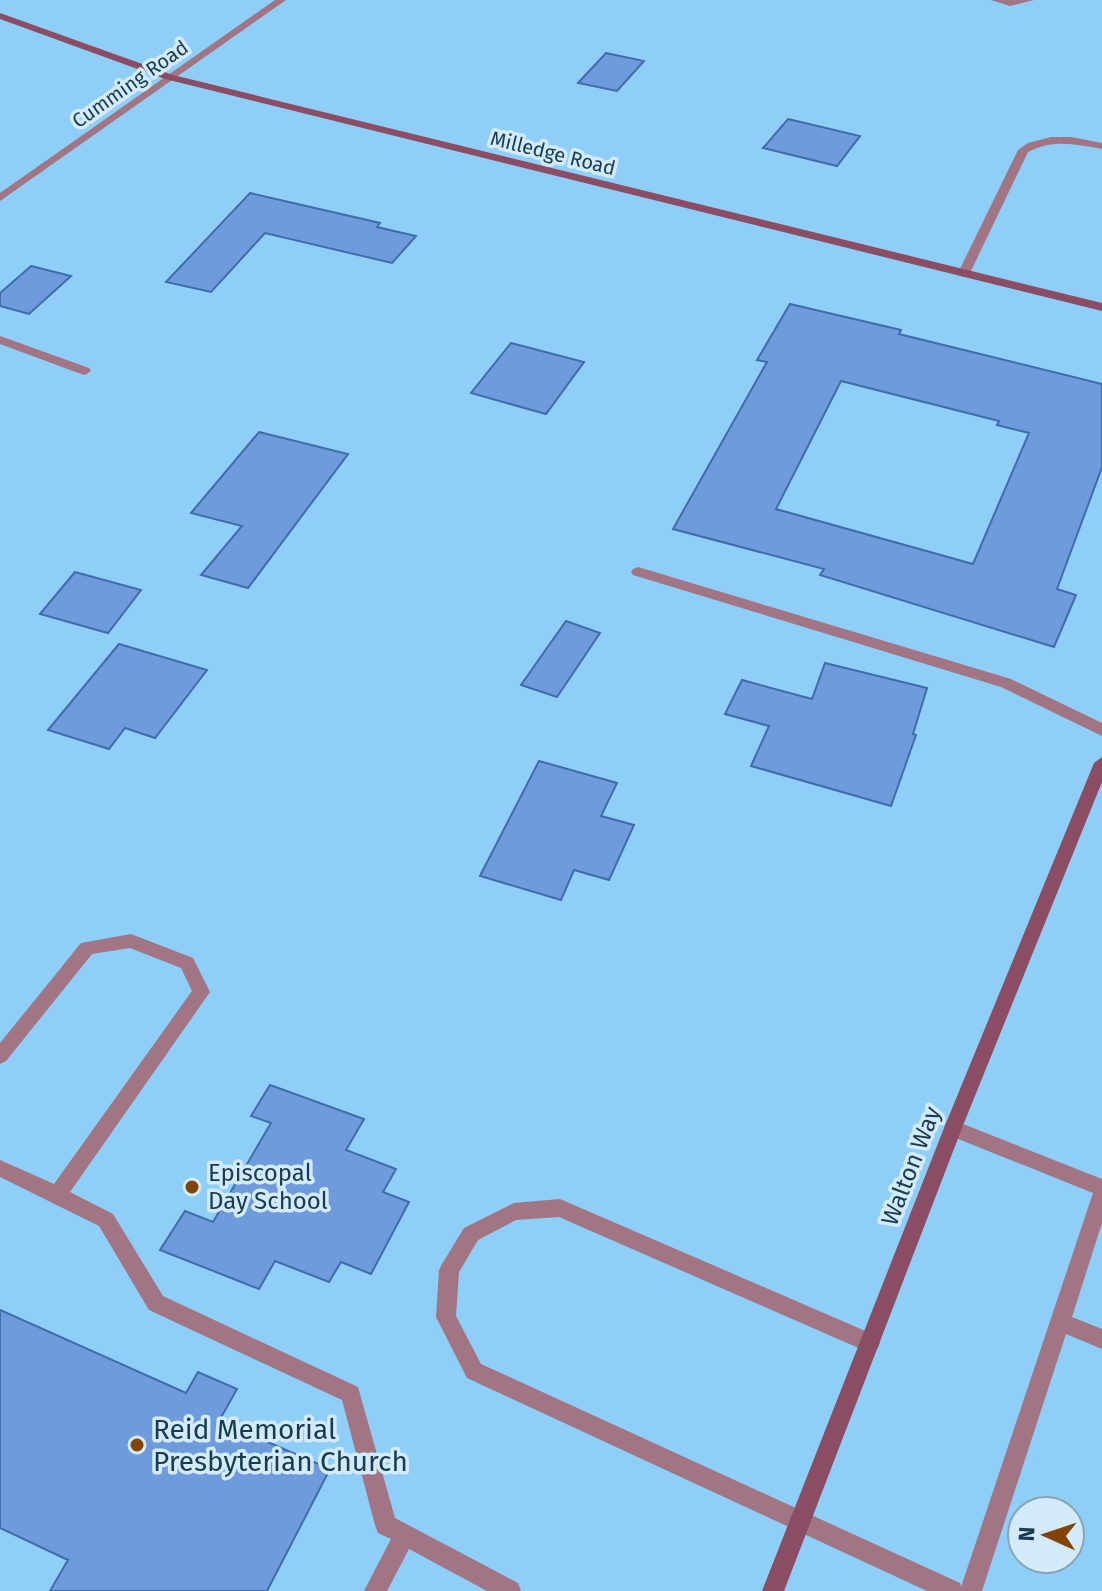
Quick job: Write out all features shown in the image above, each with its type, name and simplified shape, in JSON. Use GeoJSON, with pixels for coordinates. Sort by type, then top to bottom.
{"type":"FeatureCollection","features":[{"type":"Feature","properties":{"kind":"street","name":"Cumming Road"},"geometry":{"type":"LineString","coordinates":[[0,198],[281,0]]}},
{"type":"Feature","properties":{"kind":"street"},"geometry":{"type":"LineString","coordinates":[[996,0],[1010,3],[1029,0]]}},
{"type":"Feature","properties":{"kind":"street","name":"Milledge Road"},"geometry":{"type":"LineString","coordinates":[[0,16],[169,77],[1102,307]]}},
{"type":"Feature","properties":{"kind":"street"},"geometry":{"type":"LineString","coordinates":[[964,273],[1023,150],[1032,144],[1064,139],[1102,146]]}},
{"type":"Feature","properties":{"kind":"street"},"geometry":{"type":"LineString","coordinates":[[0,340],[85,371]]}},
{"type":"Feature","properties":{"kind":"street"},"geometry":{"type":"LineString","coordinates":[[638,572],[1006,683],[1102,730]]}},
{"type":"Feature","properties":{"kind":"street","name":"Walton Way"},"geometry":{"type":"LineString","coordinates":[[773,1591],[953,1128],[1102,763]]}},
{"type":"Feature","properties":{"kind":"street"},"geometry":{"type":"LineString","coordinates":[[0,1056],[87,948],[131,941],[187,963],[201,992],[57,1195]]}},
{"type":"Feature","properties":{"kind":"street"},"geometry":{"type":"LineString","coordinates":[[953,1128],[1102,1191],[971,1591]]}},
{"type":"Feature","properties":{"kind":"street"},"geometry":{"type":"LineString","coordinates":[[0,1168],[106,1220],[156,1303],[351,1394],[386,1525],[510,1591]]}},
{"type":"Feature","properties":{"kind":"street"},"geometry":{"type":"LineString","coordinates":[[870,1343],[560,1208],[514,1212],[471,1234],[449,1270],[446,1317],[474,1371],[952,1591]]}},
{"type":"Feature","properties":{"kind":"street"},"geometry":{"type":"LineString","coordinates":[[1061,1322],[1102,1339]]}},
{"type":"Feature","properties":{"kind":"street"},"geometry":{"type":"LineString","coordinates":[[375,1591],[405,1535]]}},
{"type":"Feature","properties":{"kind":"building"},"geometry":{"type":"Polygon","coordinates":[[[606,53],[644,61],[617,91],[578,83],[606,53]]]}},
{"type":"Feature","properties":{"kind":"building"},"geometry":{"type":"Polygon","coordinates":[[[788,119],[860,136],[837,166],[763,148],[788,119]]]}},
{"type":"Feature","properties":{"kind":"building"},"geometry":{"type":"Polygon","coordinates":[[[250,193],[380,223],[377,227],[416,236],[392,263],[265,233],[211,292],[166,282],[250,193]]]}},
{"type":"Feature","properties":{"kind":"building"},"geometry":{"type":"Polygon","coordinates":[[[31,266],[71,276],[29,314],[0,306],[0,293],[31,266]]]}},
{"type":"Feature","properties":{"kind":"building"},"geometry":{"type":"Polygon","coordinates":[[[790,304],[1102,384],[1102,467],[1057,589],[1076,595],[1054,647],[820,575],[824,569],[673,529],[767,362],[757,360],[790,304]],[[841,381],[776,509],[973,564],[1029,433],[997,425],[999,421],[841,381]]]}},
{"type":"Feature","properties":{"kind":"building"},"geometry":{"type":"Polygon","coordinates":[[[511,343],[584,362],[546,414],[471,393],[511,343]]]}},
{"type":"Feature","properties":{"kind":"building"},"geometry":{"type":"Polygon","coordinates":[[[259,432],[348,454],[248,588],[201,575],[242,526],[191,513],[259,432]]]}},
{"type":"Feature","properties":{"kind":"building"},"geometry":{"type":"Polygon","coordinates":[[[75,572],[141,590],[108,633],[40,614],[75,572]]]}},
{"type":"Feature","properties":{"kind":"building"},"geometry":{"type":"Polygon","coordinates":[[[566,621],[600,633],[557,697],[521,685],[566,621]]]}},
{"type":"Feature","properties":{"kind":"building"},"geometry":{"type":"Polygon","coordinates":[[[119,644],[207,670],[155,738],[125,728],[109,749],[48,730],[119,644]]]}},
{"type":"Feature","properties":{"kind":"building"},"geometry":{"type":"Polygon","coordinates":[[[825,663],[927,688],[913,734],[916,735],[891,806],[751,766],[769,726],[725,714],[742,680],[812,699],[825,663]]]}},
{"type":"Feature","properties":{"kind":"building"},"geometry":{"type":"Polygon","coordinates":[[[539,761],[617,783],[601,816],[634,825],[609,880],[574,870],[561,900],[480,876],[539,761]]]}},
{"type":"Feature","properties":{"kind":"building"},"geometry":{"type":"Polygon","coordinates":[[[270,1085],[364,1119],[346,1150],[396,1169],[383,1192],[409,1202],[371,1274],[341,1262],[329,1282],[275,1261],[259,1289],[160,1250],[185,1211],[213,1222],[271,1123],[251,1116],[270,1085]]]}},
{"type":"Feature","properties":{"kind":"building","name":"Reid Memorial Presbyterian Church"},"geometry":{"type":"Polygon","coordinates":[[[0,1310],[186,1393],[198,1372],[237,1389],[219,1421],[330,1469],[267,1591],[50,1591],[68,1560],[0,1528],[0,1310]]]}},
{"type":"Feature","properties":{"kind":"place","name":"Episcopal Day School"},"geometry":{"type":"Point","coordinates":[192,1187]}},
{"type":"Feature","properties":{"kind":"place","name":"Reid Memorial Presbyterian Church"},"geometry":{"type":"Point","coordinates":[137,1445]}}]}
